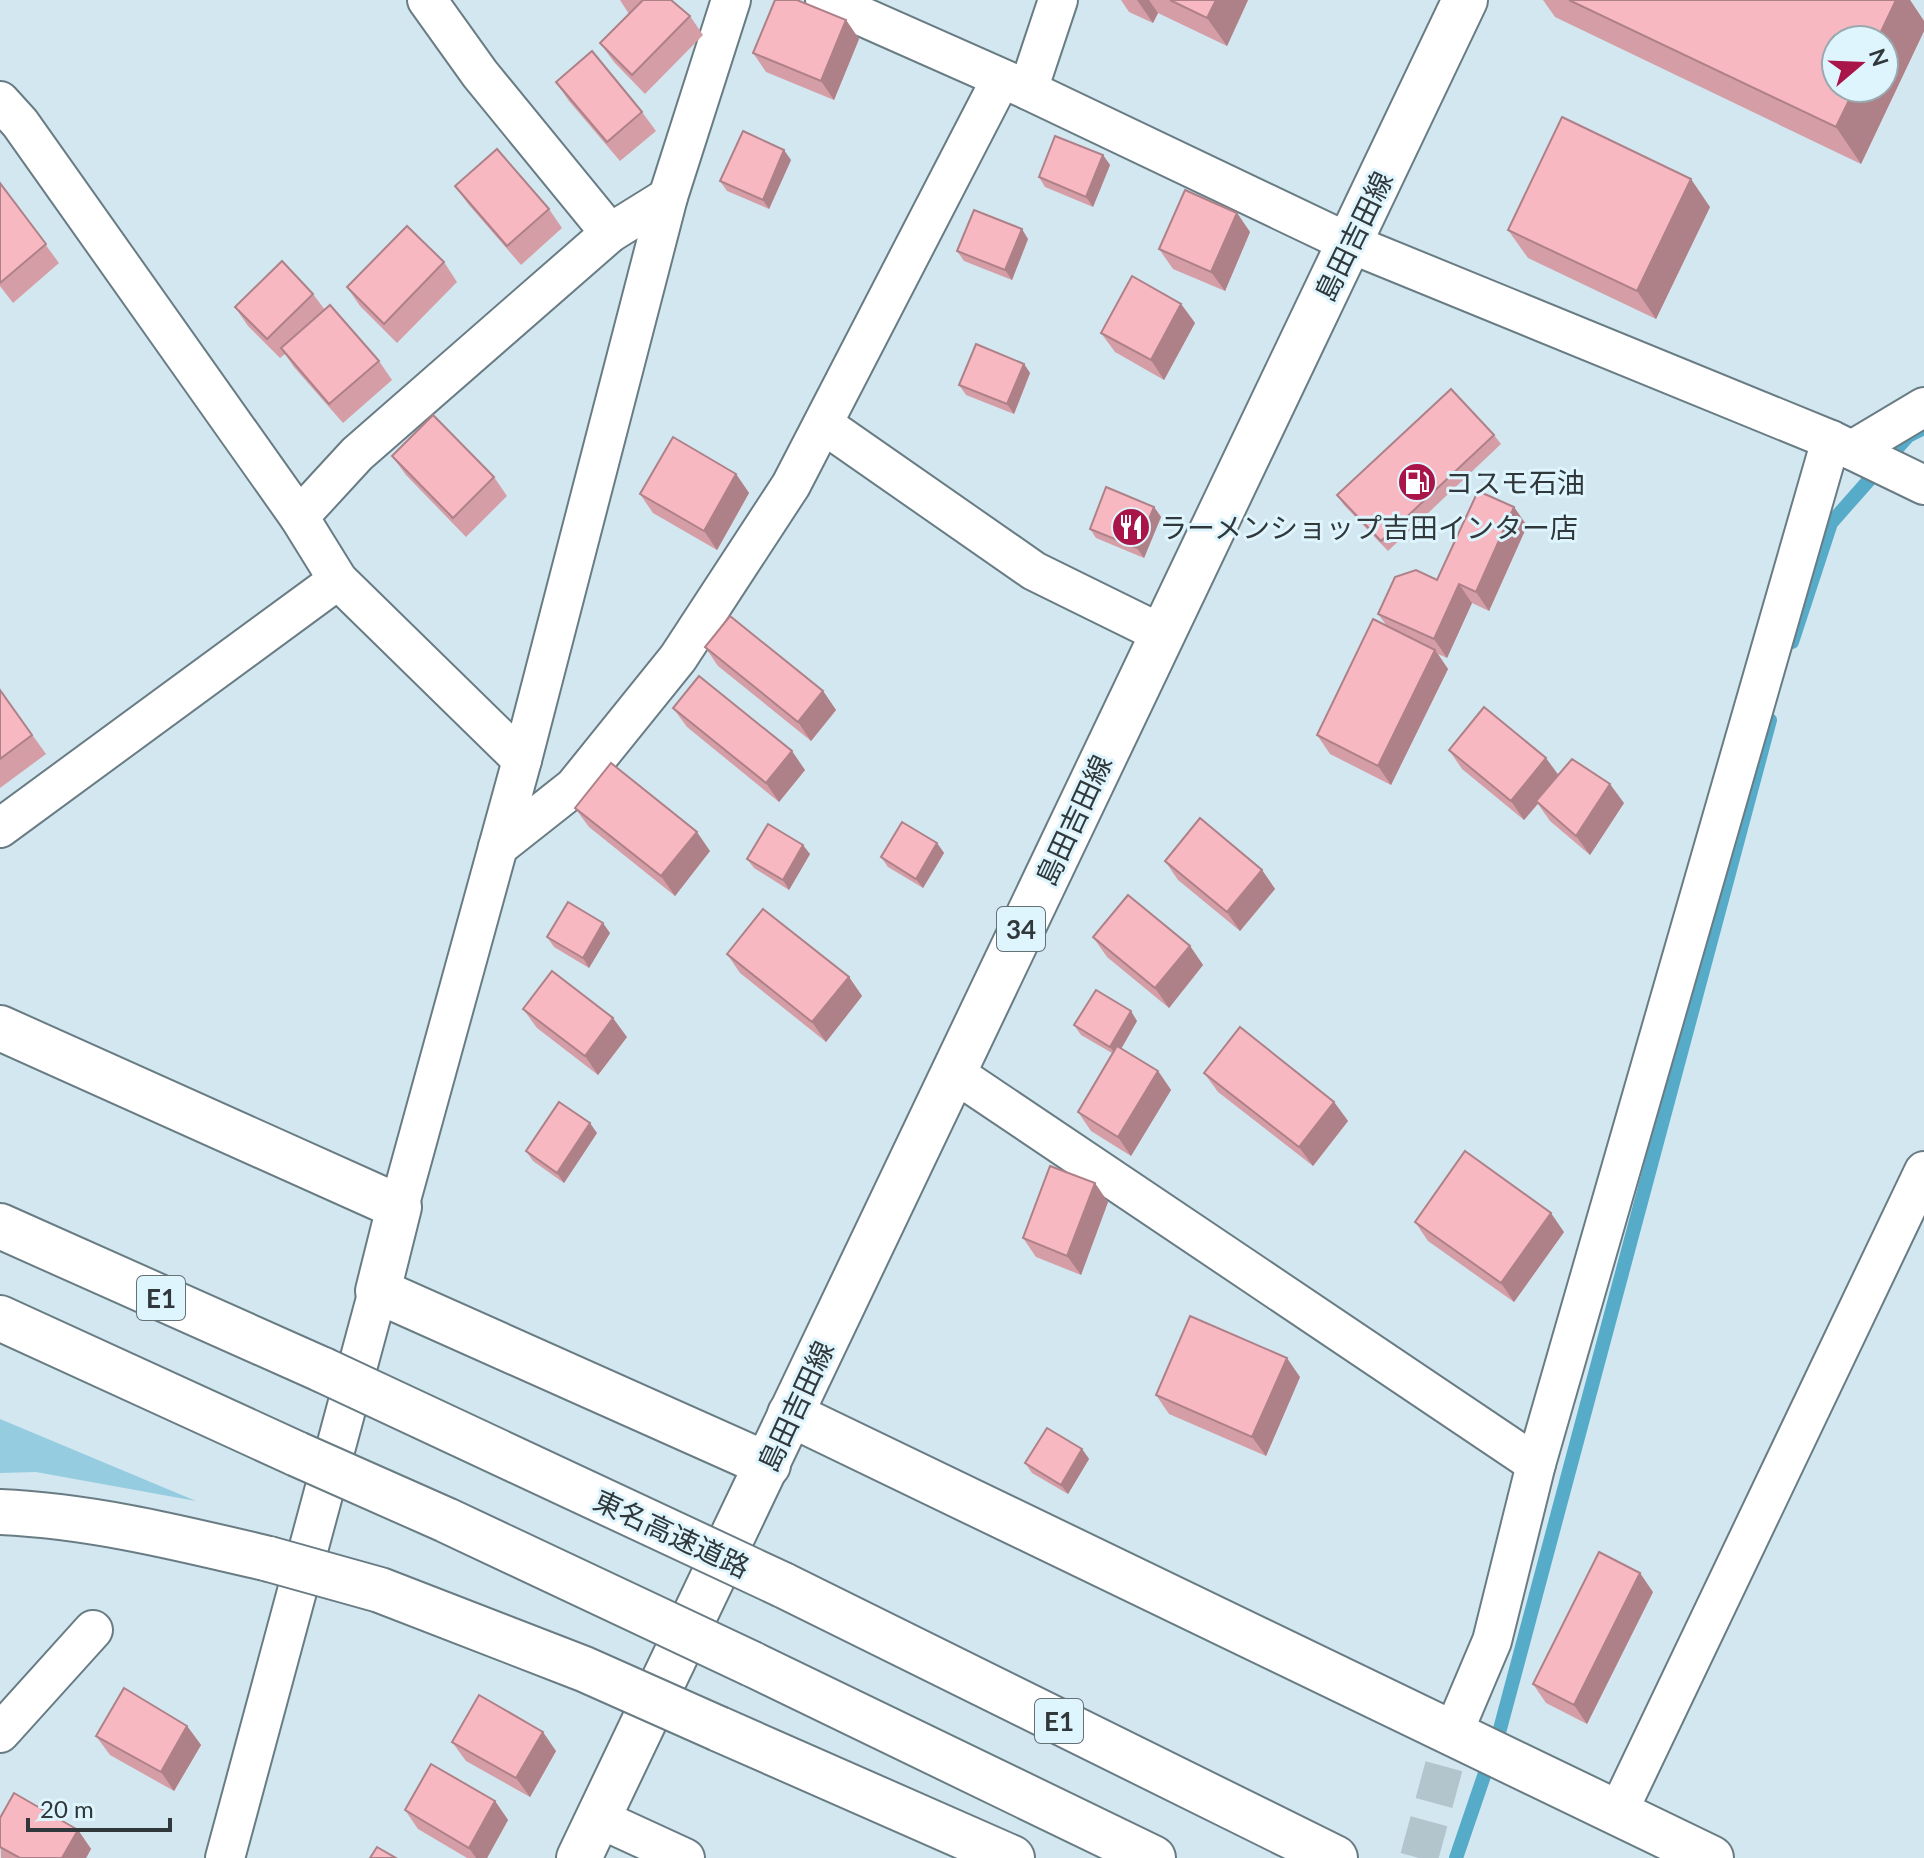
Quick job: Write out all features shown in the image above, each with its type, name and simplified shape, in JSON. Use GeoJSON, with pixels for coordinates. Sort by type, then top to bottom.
{"type":"FeatureCollection","features":[{"type":"Feature","properties":{"kind":"main road","name":"島田吉田線"},"geometry":{"type":"LineString","coordinates":[[579,1858],[1465,0]]}},
{"type":"Feature","properties":{"kind":"main road"},"geometry":{"type":"LineString","coordinates":[[0,1028],[399,1207],[378,1291],[768,1465]]}},
{"type":"Feature","properties":{"kind":"main road","name":"東名高速道路"},"geometry":{"type":"LineString","coordinates":[[0,1226],[323,1370],[783,1585],[1335,1858]]}},
{"type":"Feature","properties":{"kind":"main road"},"geometry":{"type":"LineString","coordinates":[[0,1318],[446,1520],[1153,1858]]}},
{"type":"Feature","properties":{"kind":"main road"},"geometry":{"type":"LineString","coordinates":[[790,1414],[1711,1858]]}},
{"type":"Feature","properties":{"kind":"main road"},"geometry":{"type":"LineString","coordinates":[[0,1512],[47,1514],[145,1530],[269,1559],[380,1590],[584,1669],[1012,1858]]}},
{"type":"Feature","properties":{"kind":"street"},"geometry":{"type":"LineString","coordinates":[[427,0],[480,74],[610,233]]}},
{"type":"Feature","properties":{"kind":"street"},"geometry":{"type":"LineString","coordinates":[[399,1207],[522,760],[668,197],[731,0]]}},
{"type":"Feature","properties":{"kind":"street"},"geometry":{"type":"LineString","coordinates":[[825,0],[1015,84],[1349,243],[1846,448],[1918,482]]}},
{"type":"Feature","properties":{"kind":"street"},"geometry":{"type":"LineString","coordinates":[[498,847],[574,787],[678,658],[791,485],[1015,84],[1058,0]]}},
{"type":"Feature","properties":{"kind":"street"},"geometry":{"type":"LineString","coordinates":[[0,101],[20,123],[299,517],[338,580],[522,760]]}},
{"type":"Feature","properties":{"kind":"street"},"geometry":{"type":"LineString","coordinates":[[299,517],[357,454],[610,233],[668,197]]}},
{"type":"Feature","properties":{"kind":"street"},"geometry":{"type":"LineString","coordinates":[[1458,1735],[1492,1641],[1536,1464],[1846,448],[1924,407]]}},
{"type":"Feature","properties":{"kind":"street"},"geometry":{"type":"LineString","coordinates":[[823,424],[1034,571],[1162,634]]}},
{"type":"Feature","properties":{"kind":"street"},"geometry":{"type":"LineString","coordinates":[[0,828],[338,580]]}},
{"type":"Feature","properties":{"kind":"street"},"geometry":{"type":"LineString","coordinates":[[953,1072],[1536,1464]]}},
{"type":"Feature","properties":{"kind":"street"},"geometry":{"type":"LineString","coordinates":[[1617,1814],[1924,1171]]}},
{"type":"Feature","properties":{"kind":"street"},"geometry":{"type":"LineString","coordinates":[[225,1858],[378,1291]]}},
{"type":"Feature","properties":{"kind":"street"},"geometry":{"type":"LineString","coordinates":[[0,1733],[93,1630]]}},
{"type":"Feature","properties":{"kind":"street"},"geometry":{"type":"LineString","coordinates":[[598,1818],[685,1858]]}},
{"type":"Feature","properties":{"kind":"shaded area"},"geometry":{"type":"Polygon","coordinates":[[[0,1419],[196,1501],[36,1472],[0,1473],[0,1419]]]}},
{"type":"Feature","properties":{"kind":"building"},"geometry":{"type":"Polygon","coordinates":[[[643,0],[671,0],[690,16],[632,75],[600,43],[643,0]]]}},
{"type":"Feature","properties":{"kind":"building"},"geometry":{"type":"Polygon","coordinates":[[[775,0],[797,0],[846,20],[821,81],[753,53],[775,0]]]}},
{"type":"Feature","properties":{"kind":"building"},"geometry":{"type":"Polygon","coordinates":[[[1170,0],[1216,0],[1207,18],[1170,0]]]}},
{"type":"Feature","properties":{"kind":"building"},"geometry":{"type":"Polygon","coordinates":[[[1569,0],[1896,0],[1885,24],[1820,24],[1820,104],[1847,104],[1836,127],[1569,0]]]}},
{"type":"Feature","properties":{"kind":"building"},"geometry":{"type":"Polygon","coordinates":[[[592,51],[642,112],[607,142],[556,82],[592,51]]]}},
{"type":"Feature","properties":{"kind":"building"},"geometry":{"type":"Polygon","coordinates":[[[1562,117],[1691,179],[1637,291],[1508,230],[1562,117]]]}},
{"type":"Feature","properties":{"kind":"building"},"geometry":{"type":"Polygon","coordinates":[[[743,131],[784,150],[763,200],[720,181],[743,131]]]}},
{"type":"Feature","properties":{"kind":"building"},"geometry":{"type":"Polygon","coordinates":[[[1055,136],[1103,155],[1086,197],[1039,177],[1055,136]]]}},
{"type":"Feature","properties":{"kind":"building"},"geometry":{"type":"Polygon","coordinates":[[[497,149],[549,209],[507,246],[455,186],[497,149]]]}},
{"type":"Feature","properties":{"kind":"building"},"geometry":{"type":"Polygon","coordinates":[[[0,183],[46,244],[0,283],[0,183]]]}},
{"type":"Feature","properties":{"kind":"building"},"geometry":{"type":"Polygon","coordinates":[[[1185,190],[1237,213],[1211,272],[1159,249],[1185,190]]]}},
{"type":"Feature","properties":{"kind":"building"},"geometry":{"type":"Polygon","coordinates":[[[974,210],[1022,229],[1005,270],[957,251],[974,210]]]}},
{"type":"Feature","properties":{"kind":"building"},"geometry":{"type":"Polygon","coordinates":[[[407,226],[444,262],[384,324],[347,287],[407,226]]]}},
{"type":"Feature","properties":{"kind":"building"},"geometry":{"type":"Polygon","coordinates":[[[282,261],[313,294],[267,339],[235,307],[282,261]]]}},
{"type":"Feature","properties":{"kind":"building"},"geometry":{"type":"Polygon","coordinates":[[[1132,276],[1181,304],[1151,360],[1101,333],[1132,276]]]}},
{"type":"Feature","properties":{"kind":"building"},"geometry":{"type":"Polygon","coordinates":[[[330,305],[379,361],[329,404],[281,348],[330,305]]]}},
{"type":"Feature","properties":{"kind":"building"},"geometry":{"type":"Polygon","coordinates":[[[976,344],[1024,364],[1007,404],[959,385],[976,344]]]}},
{"type":"Feature","properties":{"kind":"building"},"geometry":{"type":"Polygon","coordinates":[[[1451,389],[1494,435],[1381,541],[1337,495],[1451,389]]]}},
{"type":"Feature","properties":{"kind":"building"},"geometry":{"type":"Polygon","coordinates":[[[433,415],[494,477],[453,518],[392,456],[433,415]]]}},
{"type":"Feature","properties":{"kind":"building"},"geometry":{"type":"Polygon","coordinates":[[[673,437],[736,474],[704,531],[640,494],[673,437]]]}},
{"type":"Feature","properties":{"kind":"building"},"geometry":{"type":"Polygon","coordinates":[[[1106,487],[1154,507],[1137,548],[1090,529],[1106,487]]]}},
{"type":"Feature","properties":{"kind":"building"},"geometry":{"type":"Polygon","coordinates":[[[1478,491],[1514,507],[1476,592],[1459,584],[1434,639],[1378,614],[1395,577],[1416,570],[1437,580],[1478,491]]]}},
{"type":"Feature","properties":{"kind":"building"},"geometry":{"type":"Polygon","coordinates":[[[730,616],[823,691],[798,722],[705,647],[730,616]]]}},
{"type":"Feature","properties":{"kind":"building"},"geometry":{"type":"Polygon","coordinates":[[[1373,619],[1435,650],[1378,766],[1317,735],[1373,619]]]}},
{"type":"Feature","properties":{"kind":"building"},"geometry":{"type":"Polygon","coordinates":[[[699,676],[792,751],[766,783],[673,708],[699,676]]]}},
{"type":"Feature","properties":{"kind":"building"},"geometry":{"type":"Polygon","coordinates":[[[0,690],[32,735],[0,759],[0,690]]]}},
{"type":"Feature","properties":{"kind":"building"},"geometry":{"type":"Polygon","coordinates":[[[1484,707],[1546,758],[1511,801],[1449,750],[1484,707]]]}},
{"type":"Feature","properties":{"kind":"building"},"geometry":{"type":"Polygon","coordinates":[[[1572,759],[1610,784],[1576,836],[1536,801],[1572,759]]]}},
{"type":"Feature","properties":{"kind":"building"},"geometry":{"type":"Polygon","coordinates":[[[611,763],[697,832],[661,876],[575,808],[611,763]]]}},
{"type":"Feature","properties":{"kind":"building"},"geometry":{"type":"Polygon","coordinates":[[[1200,818],[1262,870],[1227,912],[1165,861],[1200,818]]]}},
{"type":"Feature","properties":{"kind":"building"},"geometry":{"type":"Polygon","coordinates":[[[902,822],[937,843],[916,879],[881,857],[902,822]]]}},
{"type":"Feature","properties":{"kind":"building"},"geometry":{"type":"Polygon","coordinates":[[[768,824],[803,845],[783,880],[747,859],[768,824]]]}},
{"type":"Feature","properties":{"kind":"building"},"geometry":{"type":"Polygon","coordinates":[[[1128,895],[1190,946],[1155,988],[1093,937],[1128,895]]]}},
{"type":"Feature","properties":{"kind":"building"},"geometry":{"type":"Polygon","coordinates":[[[568,902],[603,923],[583,958],[547,937],[568,902]]]}},
{"type":"Feature","properties":{"kind":"building"},"geometry":{"type":"Polygon","coordinates":[[[763,909],[849,977],[812,1022],[727,954],[763,909]]]}},
{"type":"Feature","properties":{"kind":"building"},"geometry":{"type":"Polygon","coordinates":[[[552,971],[613,1018],[585,1056],[523,1009],[552,971]]]}},
{"type":"Feature","properties":{"kind":"building"},"geometry":{"type":"Polygon","coordinates":[[[1096,990],[1131,1011],[1110,1047],[1074,1025],[1096,990]]]}},
{"type":"Feature","properties":{"kind":"building"},"geometry":{"type":"Polygon","coordinates":[[[1240,1027],[1334,1102],[1299,1147],[1204,1073],[1240,1027]]]}},
{"type":"Feature","properties":{"kind":"building"},"geometry":{"type":"Polygon","coordinates":[[[1117,1046],[1158,1071],[1118,1137],[1078,1112],[1117,1046]]]}},
{"type":"Feature","properties":{"kind":"building"},"geometry":{"type":"Polygon","coordinates":[[[559,1102],[590,1123],[557,1173],[526,1151],[559,1102]]]}},
{"type":"Feature","properties":{"kind":"building"},"geometry":{"type":"Polygon","coordinates":[[[1465,1151],[1551,1213],[1501,1283],[1415,1222],[1465,1151]]]}},
{"type":"Feature","properties":{"kind":"building"},"geometry":{"type":"Polygon","coordinates":[[[1050,1166],[1095,1183],[1067,1256],[1023,1238],[1050,1166]]]}},
{"type":"Feature","properties":{"kind":"building"},"geometry":{"type":"Polygon","coordinates":[[[1190,1316],[1287,1358],[1252,1437],[1156,1395],[1190,1316]]]}},
{"type":"Feature","properties":{"kind":"building"},"geometry":{"type":"Polygon","coordinates":[[[1047,1428],[1082,1449],[1061,1485],[1025,1463],[1047,1428]]]}},
{"type":"Feature","properties":{"kind":"building"},"geometry":{"type":"Polygon","coordinates":[[[1599,1552],[1640,1573],[1574,1705],[1533,1684],[1599,1552]]]}},
{"type":"Feature","properties":{"kind":"building"},"geometry":{"type":"Polygon","coordinates":[[[124,1688],[187,1726],[161,1772],[96,1736],[124,1688]]]}},
{"type":"Feature","properties":{"kind":"building"},"geometry":{"type":"Polygon","coordinates":[[[479,1695],[543,1732],[516,1778],[452,1742],[479,1695]]]}},
{"type":"Feature","properties":{"kind":"building"},"geometry":{"type":"Polygon","coordinates":[[[431,1764],[495,1801],[469,1848],[405,1810],[431,1764]]]}},
{"type":"Feature","properties":{"kind":"building"},"geometry":{"type":"Polygon","coordinates":[[[14,1793],[78,1830],[62,1858],[20,1858],[0,1847],[0,1818],[14,1793]]]}},
{"type":"Feature","properties":{"kind":"building"},"geometry":{"type":"Polygon","coordinates":[[[377,1847],[396,1858],[370,1858],[377,1847]]]}},
{"type":"Feature","properties":{"kind":"waterway"},"geometry":{"type":"LineString","coordinates":[[1792,642],[1831,523],[1908,436],[1920,430]]}},
{"type":"Feature","properties":{"kind":"waterway"},"geometry":{"type":"LineString","coordinates":[[1456,1858],[1500,1729],[1770,720]]}},
{"type":"Feature","properties":{"kind":"tunnel"},"geometry":{"type":"LineString","coordinates":[[1419,1858],[1453,1733]]}},
{"type":"Feature","properties":{"kind":"place","name":"コスモ石油"},"geometry":{"type":"Point","coordinates":[1417,482]}},
{"type":"Feature","properties":{"kind":"place","name":"ラーメンショップ吉田インター店"},"geometry":{"type":"Point","coordinates":[1131,527]}}]}
